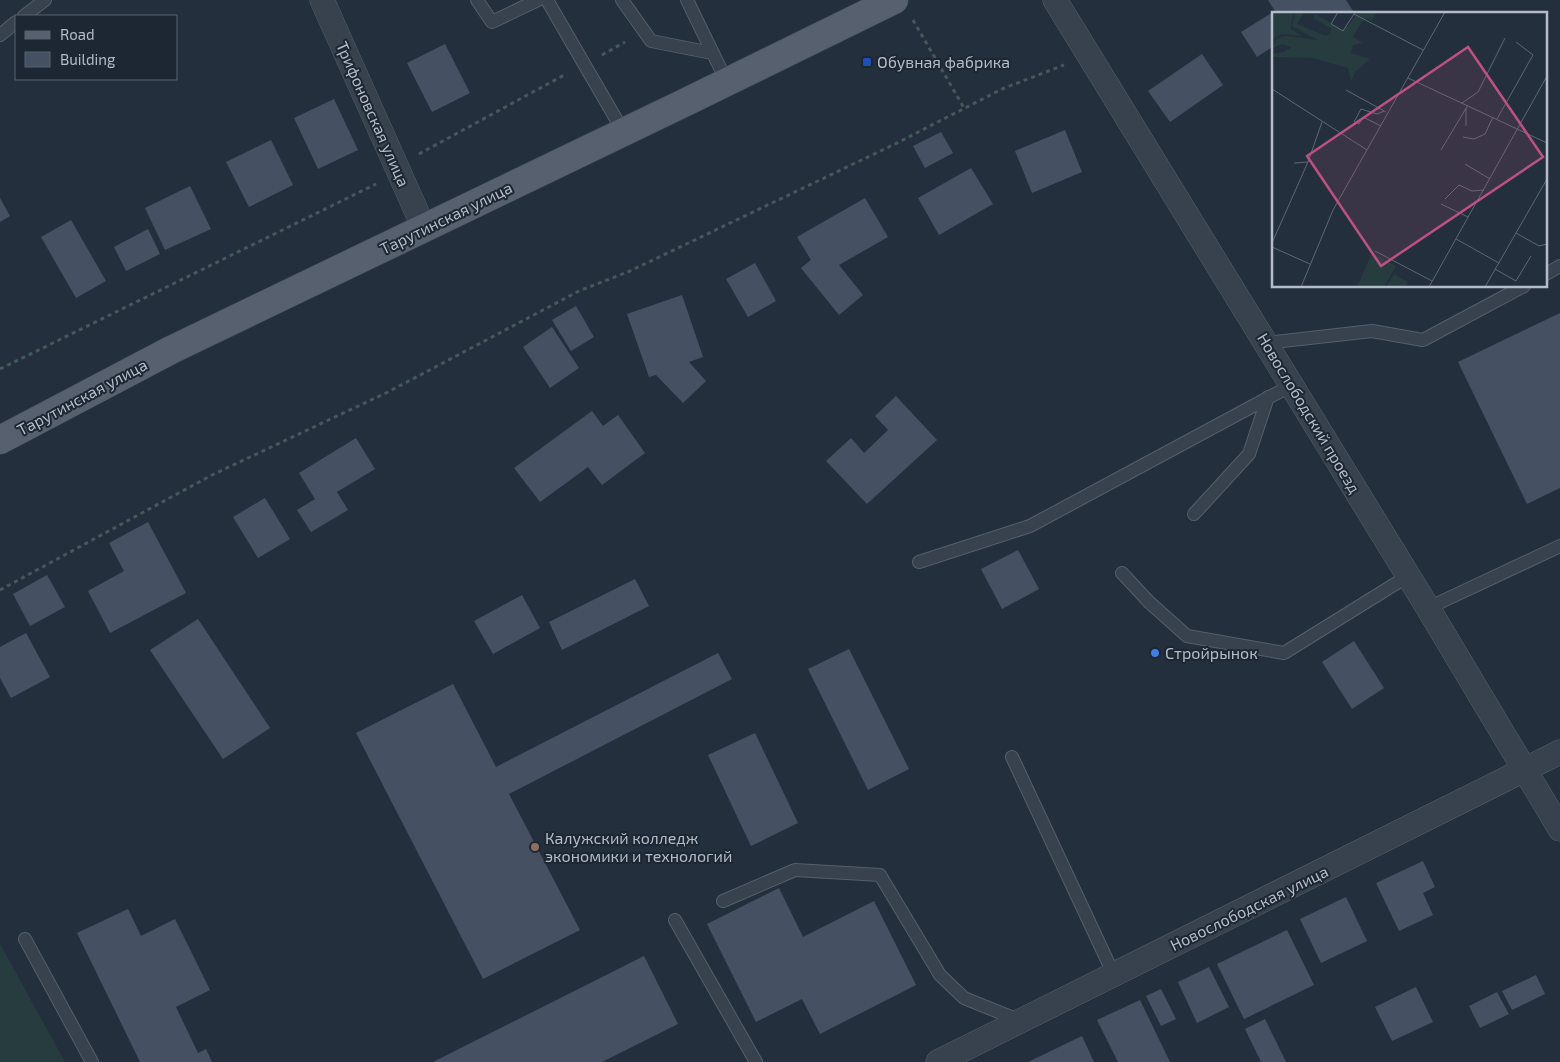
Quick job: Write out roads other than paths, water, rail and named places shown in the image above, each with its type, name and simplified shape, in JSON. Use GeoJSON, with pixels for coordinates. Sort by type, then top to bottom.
{"type":"FeatureCollection","features":[{"type":"Feature","properties":{"kind":"main road","name":"Тарутинская улица"},"geometry":{"type":"LineString","coordinates":[[0,440],[171,350],[894,0]]}},
{"type":"Feature","properties":{"kind":"street","name":"Трифоновская улица"},"geometry":{"type":"LineString","coordinates":[[322,0],[424,228]]}},
{"type":"Feature","properties":{"kind":"street","name":"Новослободский проезд"},"geometry":{"type":"LineString","coordinates":[[1056,0],[1428,608],[1560,829]]}},
{"type":"Feature","properties":{"kind":"street","name":"Новослободская улица"},"geometry":{"type":"LineString","coordinates":[[938,1062],[1560,752]]}},
{"type":"Feature","properties":{"kind":"lane"},"geometry":{"type":"LineString","coordinates":[[25,15],[45,0]]}},
{"type":"Feature","properties":{"kind":"lane"},"geometry":{"type":"LineString","coordinates":[[477,0],[492,22],[538,0]]}},
{"type":"Feature","properties":{"kind":"lane"},"geometry":{"type":"LineString","coordinates":[[546,0],[623,131]]}},
{"type":"Feature","properties":{"kind":"lane"},"geometry":{"type":"LineString","coordinates":[[622,0],[651,41],[712,53]]}},
{"type":"Feature","properties":{"kind":"lane"},"geometry":{"type":"LineString","coordinates":[[687,0],[727,82]]}},
{"type":"Feature","properties":{"kind":"lane"},"geometry":{"type":"LineString","coordinates":[[0,35],[15,23]]}},
{"type":"Feature","properties":{"kind":"lane"},"geometry":{"type":"LineString","coordinates":[[1548,273],[1560,266]]}},
{"type":"Feature","properties":{"kind":"lane"},"geometry":{"type":"LineString","coordinates":[[1266,343],[1372,331],[1423,340],[1520,288]]}},
{"type":"Feature","properties":{"kind":"lane"},"geometry":{"type":"LineString","coordinates":[[919,562],[1030,526],[1292,385]]}},
{"type":"Feature","properties":{"kind":"lane"},"geometry":{"type":"LineString","coordinates":[[1194,514],[1249,454],[1268,397]]}},
{"type":"Feature","properties":{"kind":"lane"},"geometry":{"type":"LineString","coordinates":[[1428,608],[1560,546]]}},
{"type":"Feature","properties":{"kind":"lane"},"geometry":{"type":"LineString","coordinates":[[1122,573],[1149,602],[1187,636],[1284,654],[1408,576]]}},
{"type":"Feature","properties":{"kind":"lane"},"geometry":{"type":"LineString","coordinates":[[1012,757],[1114,975]]}},
{"type":"Feature","properties":{"kind":"lane"},"geometry":{"type":"LineString","coordinates":[[723,901],[795,870],[880,875],[940,975],[964,998],[1021,1021]]}},
{"type":"Feature","properties":{"kind":"lane"},"geometry":{"type":"LineString","coordinates":[[676,920],[756,1062]]}},
{"type":"Feature","properties":{"kind":"lane"},"geometry":{"type":"LineString","coordinates":[[25,939],[92,1062]]}},
{"type":"Feature","properties":{"kind":"place","name":"Обувная фабрика"},"geometry":{"type":"Point","coordinates":[867,62]}},
{"type":"Feature","properties":{"kind":"place","name":"Стройрынок"},"geometry":{"type":"Point","coordinates":[1155,653]}},
{"type":"Feature","properties":{"kind":"place","name":"Калужский колледж экономики и технологий"},"geometry":{"type":"Point","coordinates":[535,847]}}]}
